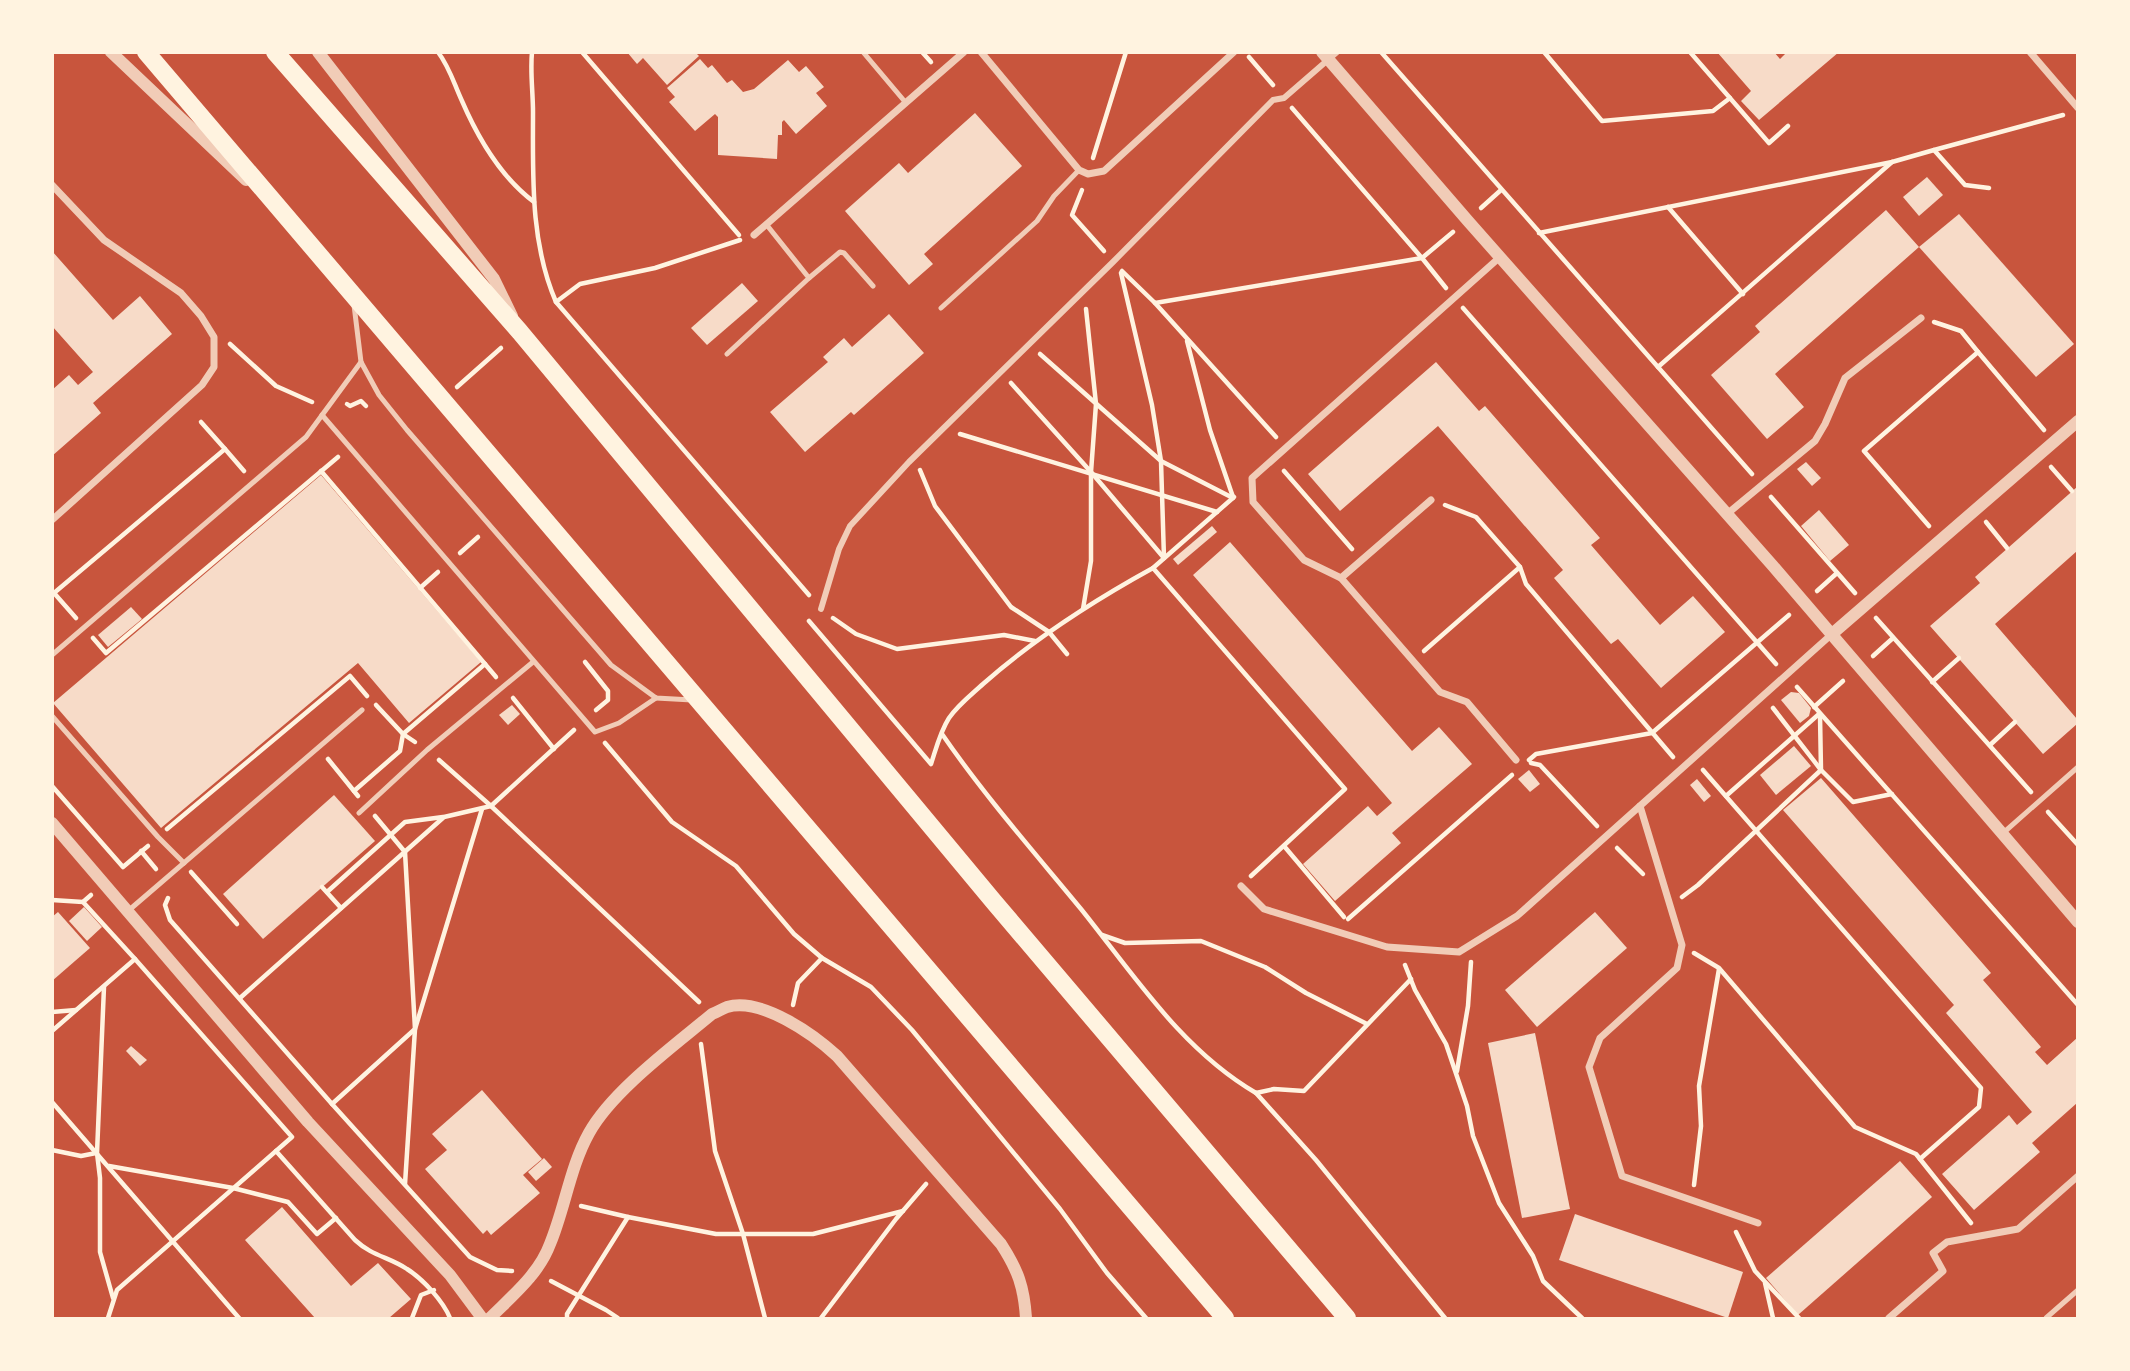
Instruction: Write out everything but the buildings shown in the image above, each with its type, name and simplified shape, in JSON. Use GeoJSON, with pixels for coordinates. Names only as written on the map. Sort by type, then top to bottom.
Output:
{"type":"FeatureCollection","features":[{"type":"Feature","properties":{"kind":"main road"},"geometry":{"type":"LineString","coordinates":[[146,52],[1225,1318]]}},
{"type":"Feature","properties":{"kind":"main road"},"geometry":{"type":"LineString","coordinates":[[275,52],[520,332],[994,902],[1347,1318]]}},
{"type":"Feature","properties":{"kind":"street"},"geometry":{"type":"LineString","coordinates":[[111,52],[288,219]]}},
{"type":"Feature","properties":{"kind":"street"},"geometry":{"type":"LineString","coordinates":[[318,52],[494,279],[520,332]]}},
{"type":"Feature","properties":{"kind":"street"},"geometry":{"type":"LineString","coordinates":[[754,235],[964,52]]}},
{"type":"Feature","properties":{"kind":"street"},"geometry":{"type":"LineString","coordinates":[[981,52],[1079,170],[1088,174],[1104,171],[1234,52]]}},
{"type":"Feature","properties":{"kind":"street"},"geometry":{"type":"LineString","coordinates":[[2030,52],[2077,108]]}},
{"type":"Feature","properties":{"kind":"street"},"geometry":{"type":"LineString","coordinates":[[821,609],[839,549],[850,526],[914,457],[1273,100],[1284,98],[1329,55],[1468,221],[1832,634],[2077,922]]}},
{"type":"Feature","properties":{"kind":"street"},"geometry":{"type":"LineString","coordinates":[[52,185],[104,240],[181,293],[201,316],[214,337],[214,367],[202,386],[52,520]]}},
{"type":"Feature","properties":{"kind":"street"},"geometry":{"type":"LineString","coordinates":[[1500,257],[1252,478],[1252,502],[1304,560],[1341,578],[1440,692],[1467,702],[1516,760]]}},
{"type":"Feature","properties":{"kind":"street"},"geometry":{"type":"LineString","coordinates":[[1727,514],[1815,441],[1844,378],[1922,318]]}},
{"type":"Feature","properties":{"kind":"street"},"geometry":{"type":"LineString","coordinates":[[1241,886],[1264,909],[1387,947],[1458,952],[1517,916],[1832,634],[2077,421]]}},
{"type":"Feature","properties":{"kind":"street"},"geometry":{"type":"LineString","coordinates":[[1341,578],[1431,500]]}},
{"type":"Feature","properties":{"kind":"street"},"geometry":{"type":"LineString","coordinates":[[1640,806],[1682,945],[1677,968],[1600,1038],[1589,1067],[1622,1176],[1758,1223]]}},
{"type":"Feature","properties":{"kind":"street"},"geometry":{"type":"LineString","coordinates":[[52,823],[316,1131],[450,1275],[482,1318]]}},
{"type":"Feature","properties":{"kind":"street"},"geometry":{"type":"LineString","coordinates":[[490,1318],[535,1273],[550,1246],[581,1151],[597,1119],[632,1083],[712,1014],[728,1007],[747,1005],[789,1022],[824,1044],[837,1056],[1002,1244],[1017,1269],[1025,1295],[1026,1318]]}},
{"type":"Feature","properties":{"kind":"street"},"geometry":{"type":"LineString","coordinates":[[1889,1318],[1943,1271],[1933,1253],[1947,1242],[2018,1229],[2077,1176]]}},
{"type":"Feature","properties":{"kind":"lane"},"geometry":{"type":"LineString","coordinates":[[863,52],[906,103]]}},
{"type":"Feature","properties":{"kind":"lane"},"geometry":{"type":"LineString","coordinates":[[941,308],[1037,221],[1054,196],[1079,170]]}},
{"type":"Feature","properties":{"kind":"lane"},"geometry":{"type":"LineString","coordinates":[[766,224],[809,278]]}},
{"type":"Feature","properties":{"kind":"lane"},"geometry":{"type":"LineString","coordinates":[[727,354],[840,252],[844,253],[873,286]]}},
{"type":"Feature","properties":{"kind":"lane"},"geometry":{"type":"LineString","coordinates":[[353,295],[361,362],[379,395],[566,617],[611,665],[656,698],[699,701]]}},
{"type":"Feature","properties":{"kind":"lane"},"geometry":{"type":"LineString","coordinates":[[52,655],[306,437],[361,362]]}},
{"type":"Feature","properties":{"kind":"lane"},"geometry":{"type":"LineString","coordinates":[[322,415],[595,732],[619,723],[656,698]]}},
{"type":"Feature","properties":{"kind":"lane"},"geometry":{"type":"LineString","coordinates":[[359,813],[427,750],[533,662]]}},
{"type":"Feature","properties":{"kind":"lane"},"geometry":{"type":"LineString","coordinates":[[128,911],[362,710]]}},
{"type":"Feature","properties":{"kind":"lane"},"geometry":{"type":"LineString","coordinates":[[52,716],[184,863]]}},
{"type":"Feature","properties":{"kind":"lane"},"geometry":{"type":"LineString","coordinates":[[2001,834],[2077,767]]}},
{"type":"Feature","properties":{"kind":"lane"},"geometry":{"type":"LineString","coordinates":[[2046,1318],[2077,1290]]}},
{"type":"Feature","properties":{"kind":"path"},"geometry":{"type":"LineString","coordinates":[[438,52],[449,66],[467,111],[492,155],[515,188],[534,202]]}},
{"type":"Feature","properties":{"kind":"path"},"geometry":{"type":"LineString","coordinates":[[531,52],[537,237],[548,284],[556,302],[821,609],[856,634],[897,649],[1004,635],[1036,642]]}},
{"type":"Feature","properties":{"kind":"path"},"geometry":{"type":"LineString","coordinates":[[556,302],[580,284],[654,268],[742,239],[582,52]]}},
{"type":"Feature","properties":{"kind":"path"},"geometry":{"type":"LineString","coordinates":[[1113,261],[1072,215],[1088,174],[1126,52]]}},
{"type":"Feature","properties":{"kind":"path"},"geometry":{"type":"LineString","coordinates":[[1244,52],[1454,297],[1776,664]]}},
{"type":"Feature","properties":{"kind":"path"},"geometry":{"type":"LineString","coordinates":[[1381,52],[1856,594]]}},
{"type":"Feature","properties":{"kind":"path"},"geometry":{"type":"LineString","coordinates":[[1544,52],[1602,121],[1713,111],[1730,98]]}},
{"type":"Feature","properties":{"kind":"path"},"geometry":{"type":"LineString","coordinates":[[1690,52],[1769,143],[1788,125]]}},
{"type":"Feature","properties":{"kind":"path"},"geometry":{"type":"LineString","coordinates":[[1539,233],[1892,162],[2064,114]]}},
{"type":"Feature","properties":{"kind":"path"},"geometry":{"type":"LineString","coordinates":[[1934,150],[1965,185],[1989,188]]}},
{"type":"Feature","properties":{"kind":"path"},"geometry":{"type":"LineString","coordinates":[[1658,367],[1892,162]]}},
{"type":"Feature","properties":{"kind":"path"},"geometry":{"type":"LineString","coordinates":[[1155,303],[1422,258],[1501,190]]}},
{"type":"Feature","properties":{"kind":"path"},"geometry":{"type":"LineString","coordinates":[[1667,207],[1743,294]]}},
{"type":"Feature","properties":{"kind":"path"},"geometry":{"type":"LineString","coordinates":[[1164,558],[1161,461],[1153,405],[1121,270],[1270,428],[1283,448],[1283,470],[1362,560]]}},
{"type":"Feature","properties":{"kind":"path"},"geometry":{"type":"LineString","coordinates":[[1083,608],[1091,561],[1091,472],[1096,404],[1084,290]]}},
{"type":"Feature","properties":{"kind":"path"},"geometry":{"type":"LineString","coordinates":[[1922,318],[1961,331],[2053,442]]}},
{"type":"Feature","properties":{"kind":"path"},"geometry":{"type":"LineString","coordinates":[[214,337],[221,335],[276,386],[311,403],[321,391],[350,406],[361,401],[370,411]]}},
{"type":"Feature","properties":{"kind":"path"},"geometry":{"type":"LineString","coordinates":[[1186,337],[1210,430],[1233,498]]}},
{"type":"Feature","properties":{"kind":"path"},"geometry":{"type":"LineString","coordinates":[[454,389],[501,348]]}},
{"type":"Feature","properties":{"kind":"path"},"geometry":{"type":"LineString","coordinates":[[1034,349],[1161,461],[1233,498]]}},
{"type":"Feature","properties":{"kind":"path"},"geometry":{"type":"LineString","coordinates":[[1941,540],[1864,451],[1978,352]]}},
{"type":"Feature","properties":{"kind":"path"},"geometry":{"type":"LineString","coordinates":[[1001,372],[1164,558]]}},
{"type":"Feature","properties":{"kind":"path"},"geometry":{"type":"LineString","coordinates":[[201,422],[225,449]]}},
{"type":"Feature","properties":{"kind":"path"},"geometry":{"type":"LineString","coordinates":[[942,429],[1217,512]]}},
{"type":"Feature","properties":{"kind":"path"},"geometry":{"type":"LineString","coordinates":[[914,457],[935,506],[1011,607],[1049,632],[1067,654]]}},
{"type":"Feature","properties":{"kind":"path"},"geometry":{"type":"LineString","coordinates":[[2051,466],[2072,491]]}},
{"type":"Feature","properties":{"kind":"path"},"geometry":{"type":"LineString","coordinates":[[321,471],[554,749]]}},
{"type":"Feature","properties":{"kind":"path"},"geometry":{"type":"LineString","coordinates":[[821,609],[808,621],[931,764],[948,719],[958,706],[1049,632],[1083,608],[1153,568],[1252,478]]}},
{"type":"Feature","properties":{"kind":"path"},"geometry":{"type":"LineString","coordinates":[[1431,500],[1476,517],[1520,567],[1526,584],[1683,768]]}},
{"type":"Feature","properties":{"kind":"path"},"geometry":{"type":"LineString","coordinates":[[1986,522],[2007,548]]}},
{"type":"Feature","properties":{"kind":"path"},"geometry":{"type":"LineString","coordinates":[[420,588],[478,537]]}},
{"type":"Feature","properties":{"kind":"path"},"geometry":{"type":"LineString","coordinates":[[1413,660],[1520,567]]}},
{"type":"Feature","properties":{"kind":"path"},"geometry":{"type":"LineString","coordinates":[[1153,568],[1345,789],[1241,886]]}},
{"type":"Feature","properties":{"kind":"path"},"geometry":{"type":"LineString","coordinates":[[1814,593],[1837,573]]}},
{"type":"Feature","properties":{"kind":"path"},"geometry":{"type":"LineString","coordinates":[[1527,762],[1536,754],[1652,733],[1789,615]]}},
{"type":"Feature","properties":{"kind":"path"},"geometry":{"type":"LineString","coordinates":[[1874,616],[2077,845]]}},
{"type":"Feature","properties":{"kind":"path"},"geometry":{"type":"LineString","coordinates":[[1873,656],[1893,638]]}},
{"type":"Feature","properties":{"kind":"path"},"geometry":{"type":"LineString","coordinates":[[1933,682],[1959,658]]}},
{"type":"Feature","properties":{"kind":"path"},"geometry":{"type":"LineString","coordinates":[[354,791],[400,751],[403,734],[485,664]]}},
{"type":"Feature","properties":{"kind":"path"},"geometry":{"type":"LineString","coordinates":[[52,786],[123,867],[350,676]]}},
{"type":"Feature","properties":{"kind":"path"},"geometry":{"type":"LineString","coordinates":[[1814,706],[1843,681]]}},
{"type":"Feature","properties":{"kind":"path"},"geometry":{"type":"LineString","coordinates":[[1796,687],[2077,1005]]}},
{"type":"Feature","properties":{"kind":"path"},"geometry":{"type":"LineString","coordinates":[[1763,696],[1821,770],[1853,802],[1892,794]]}},
{"type":"Feature","properties":{"kind":"path"},"geometry":{"type":"LineString","coordinates":[[1726,796],[1820,713]]}},
{"type":"Feature","properties":{"kind":"path"},"geometry":{"type":"LineString","coordinates":[[1670,905],[1698,885],[1821,770],[1820,713]]}},
{"type":"Feature","properties":{"kind":"path"},"geometry":{"type":"LineString","coordinates":[[1990,745],[2015,722]]}},
{"type":"Feature","properties":{"kind":"path"},"geometry":{"type":"LineString","coordinates":[[595,732],[672,822],[736,866],[794,934],[822,958],[871,987],[912,1030],[1146,1318]]}},
{"type":"Feature","properties":{"kind":"path"},"geometry":{"type":"LineString","coordinates":[[403,734],[427,750],[491,806],[712,1014]]}},
{"type":"Feature","properties":{"kind":"path"},"geometry":{"type":"LineString","coordinates":[[942,734],[1175,1027],[1231,1079],[1255,1092],[1316,1160],[1445,1318]]}},
{"type":"Feature","properties":{"kind":"path"},"geometry":{"type":"LineString","coordinates":[[1693,759],[1981,1088],[1979,1107],[1920,1159]]}},
{"type":"Feature","properties":{"kind":"path"},"geometry":{"type":"LineString","coordinates":[[1346,920],[1517,771]]}},
{"type":"Feature","properties":{"kind":"path"},"geometry":{"type":"LineString","coordinates":[[327,892],[405,822],[482,808],[415,1029],[332,1104]]}},
{"type":"Feature","properties":{"kind":"path"},"geometry":{"type":"LineString","coordinates":[[240,998],[444,817]]}},
{"type":"Feature","properties":{"kind":"path"},"geometry":{"type":"LineString","coordinates":[[1284,846],[1364,940]]}},
{"type":"Feature","properties":{"kind":"path"},"geometry":{"type":"LineString","coordinates":[[141,851],[173,890],[165,905],[170,920],[468,1259],[497,1270],[535,1273],[618,1318]]}},
{"type":"Feature","properties":{"kind":"path"},"geometry":{"type":"LineString","coordinates":[[405,852],[415,1029],[405,1185]]}},
{"type":"Feature","properties":{"kind":"path"},"geometry":{"type":"LineString","coordinates":[[184,863],[237,924]]}},
{"type":"Feature","properties":{"kind":"path"},"geometry":{"type":"LineString","coordinates":[[322,887],[341,908]]}},
{"type":"Feature","properties":{"kind":"path"},"geometry":{"type":"LineString","coordinates":[[83,902],[292,1137],[117,1290],[108,1318]]}},
{"type":"Feature","properties":{"kind":"path"},"geometry":{"type":"LineString","coordinates":[[1101,935],[1125,943],[1200,941],[1265,967],[1306,993],[1367,1024]]}},
{"type":"Feature","properties":{"kind":"path"},"geometry":{"type":"LineString","coordinates":[[1456,1074],[1462,1053],[1468,1006],[1472,944]]}},
{"type":"Feature","properties":{"kind":"path"},"geometry":{"type":"LineString","coordinates":[[1682,945],[1719,968],[1855,1127],[1916,1154],[1982,1236]]}},
{"type":"Feature","properties":{"kind":"path"},"geometry":{"type":"LineString","coordinates":[[1398,948],[1411,979],[1446,1044],[1474,1136],[1499,1203],[1533,1256],[1543,1281],[1582,1318]]}},
{"type":"Feature","properties":{"kind":"path"},"geometry":{"type":"LineString","coordinates":[[789,1022],[798,983],[822,958]]}},
{"type":"Feature","properties":{"kind":"path"},"geometry":{"type":"LineString","coordinates":[[52,1031],[135,959]]}},
{"type":"Feature","properties":{"kind":"path"},"geometry":{"type":"LineString","coordinates":[[1692,1200],[1701,1126],[1699,1086],[1719,968]]}},
{"type":"Feature","properties":{"kind":"path"},"geometry":{"type":"LineString","coordinates":[[1255,1092],[1274,1089],[1304,1091],[1411,979]]}},
{"type":"Feature","properties":{"kind":"path"},"geometry":{"type":"LineString","coordinates":[[104,987],[97,1153],[100,1178],[100,1252],[114,1300]]}},
{"type":"Feature","properties":{"kind":"path"},"geometry":{"type":"LineString","coordinates":[[52,1013],[77,1010]]}},
{"type":"Feature","properties":{"kind":"path"},"geometry":{"type":"LineString","coordinates":[[697,1026],[715,1151],[743,1234],[765,1318]]}},
{"type":"Feature","properties":{"kind":"path"},"geometry":{"type":"LineString","coordinates":[[52,1102],[239,1318]]}},
{"type":"Feature","properties":{"kind":"path"},"geometry":{"type":"LineString","coordinates":[[52,1150],[81,1156],[97,1153]]}},
{"type":"Feature","properties":{"kind":"path"},"geometry":{"type":"LineString","coordinates":[[276,1151],[367,1251],[408,1269],[433,1291],[450,1318]]}},
{"type":"Feature","properties":{"kind":"path"},"geometry":{"type":"LineString","coordinates":[[109,1166],[233,1188],[288,1202],[317,1234],[335,1218]]}},
{"type":"Feature","properties":{"kind":"path"},"geometry":{"type":"LineString","coordinates":[[821,1318],[903,1211],[938,1172]]}},
{"type":"Feature","properties":{"kind":"path"},"geometry":{"type":"LineString","coordinates":[[565,1200],[628,1217],[716,1234],[813,1234],[903,1211]]}},
{"type":"Feature","properties":{"kind":"path"},"geometry":{"type":"LineString","coordinates":[[1725,1211],[1755,1271],[1798,1318]]}},
{"type":"Feature","properties":{"kind":"path"},"geometry":{"type":"LineString","coordinates":[[567,1318],[628,1217]]}},
{"type":"Feature","properties":{"kind":"path"},"geometry":{"type":"LineString","coordinates":[[1765,1282],[1773,1318]]}},
{"type":"Feature","properties":{"kind":"path"},"geometry":{"type":"LineString","coordinates":[[412,1318],[422,1296],[433,1291]]}}]}
